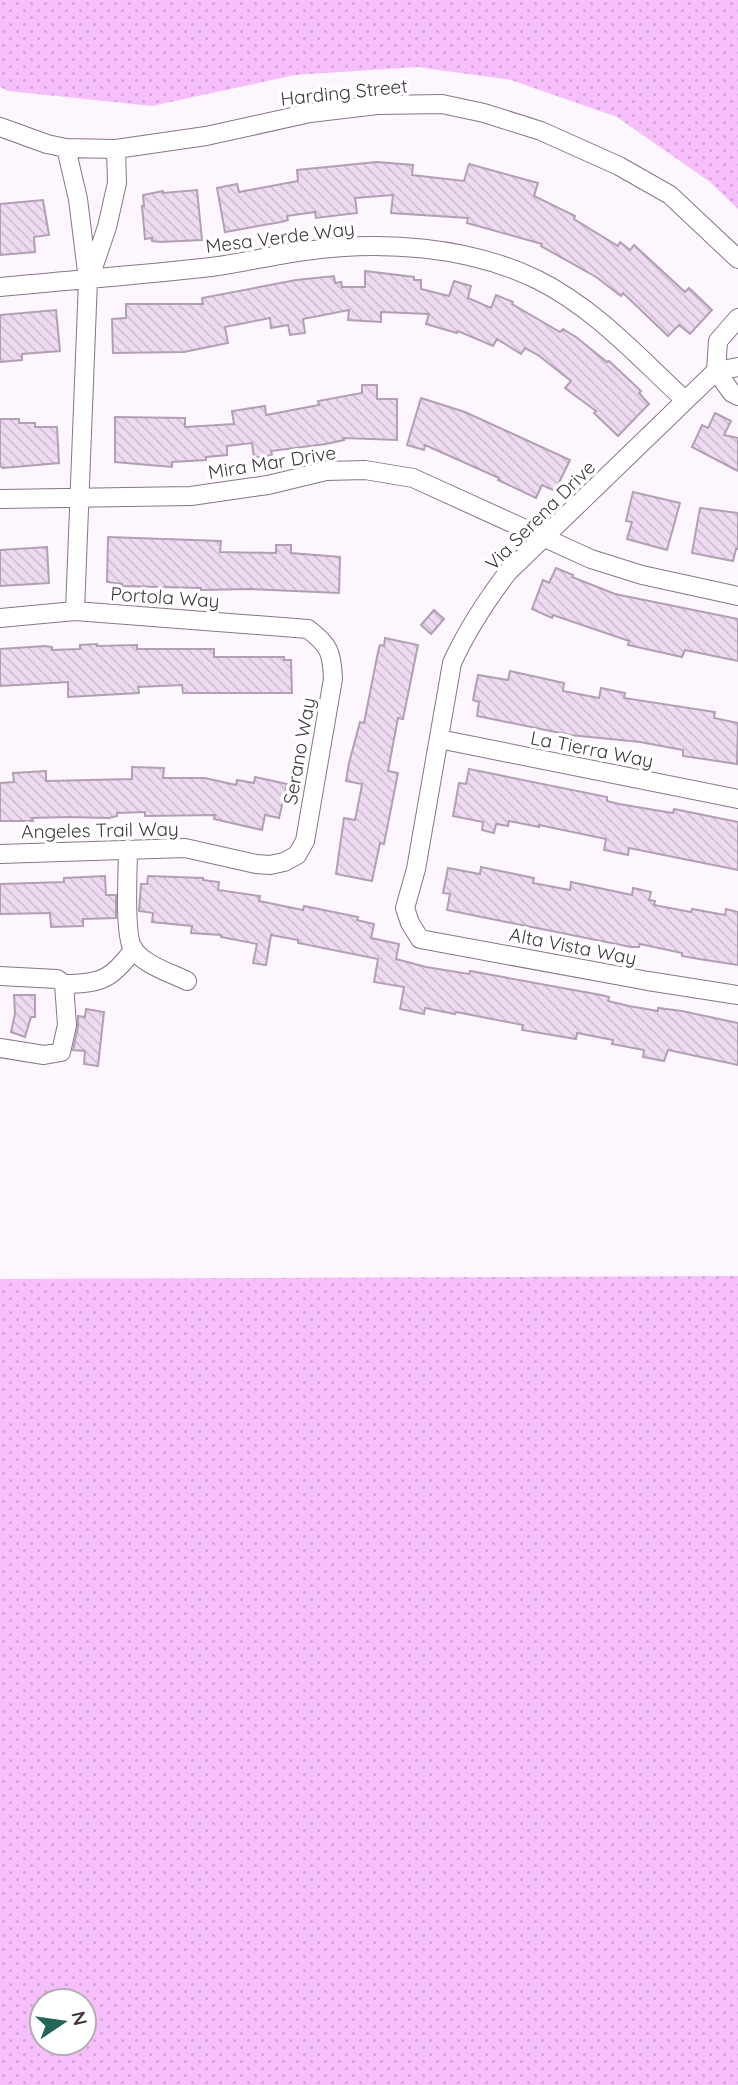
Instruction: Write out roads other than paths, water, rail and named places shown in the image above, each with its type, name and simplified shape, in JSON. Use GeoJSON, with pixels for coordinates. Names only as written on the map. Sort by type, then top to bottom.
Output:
{"type":"FeatureCollection","features":[{"type":"Feature","properties":{"kind":"street","name":"Harding Street"},"geometry":{"type":"LineString","coordinates":[[0,127],[66,148],[116,149],[206,136],[310,113],[377,105],[442,104],[484,113],[541,131],[619,166],[670,195],[738,259]]}},
{"type":"Feature","properties":{"kind":"street"},"geometry":{"type":"LineString","coordinates":[[66,148],[79,210],[89,280],[75,611]]}},
{"type":"Feature","properties":{"kind":"street"},"geometry":{"type":"LineString","coordinates":[[89,280],[117,183],[116,149]]}},
{"type":"Feature","properties":{"kind":"street"},"geometry":{"type":"LineString","coordinates":[[79,210],[111,210]]}},
{"type":"Feature","properties":{"kind":"street","name":"Mesa Verde Way"},"geometry":{"type":"LineString","coordinates":[[0,287],[220,266],[340,247],[428,249],[468,256],[539,281],[570,300],[624,341],[685,401]]}},
{"type":"Feature","properties":{"kind":"street"},"geometry":{"type":"LineString","coordinates":[[738,318],[718,341],[716,371],[732,393],[738,396]]}},
{"type":"Feature","properties":{"kind":"street"},"geometry":{"type":"LineString","coordinates":[[716,371],[738,368]]}},
{"type":"Feature","properties":{"kind":"street","name":"Via Serena Drive"},"geometry":{"type":"LineString","coordinates":[[410,923],[405,908],[416,869],[452,663],[464,635],[508,572],[716,371]]}},
{"type":"Feature","properties":{"kind":"street","name":"Mira Mar Drive"},"geometry":{"type":"LineString","coordinates":[[0,499],[191,496],[268,485],[326,471],[365,470],[414,478],[604,563],[642,575],[738,596]]}},
{"type":"Feature","properties":{"kind":"street","name":"Portola Way"},"geometry":{"type":"LineString","coordinates":[[0,618],[75,611],[308,629],[322,640]]}},
{"type":"Feature","properties":{"kind":"street","name":"Serano Way"},"geometry":{"type":"LineString","coordinates":[[284,862],[297,855],[305,841],[333,678],[332,656],[322,640]]}},
{"type":"Feature","properties":{"kind":"street","name":"La Tierra Way"},"geometry":{"type":"LineString","coordinates":[[439,740],[738,799]]}},
{"type":"Feature","properties":{"kind":"street","name":"Angeles Trail Way"},"geometry":{"type":"LineString","coordinates":[[0,854],[185,848],[256,864],[284,862]]}},
{"type":"Feature","properties":{"kind":"street"},"geometry":{"type":"LineString","coordinates":[[128,849],[127,913],[134,949],[146,961],[187,981]]}},
{"type":"Feature","properties":{"kind":"street","name":"Alta Vista Way"},"geometry":{"type":"LineString","coordinates":[[410,923],[420,939],[437,943],[738,995]]}},
{"type":"Feature","properties":{"kind":"street"},"geometry":{"type":"LineString","coordinates":[[0,976],[57,979],[64,984],[100,982],[113,974],[134,949]]}},
{"type":"Feature","properties":{"kind":"street"},"geometry":{"type":"LineString","coordinates":[[0,1048],[44,1055],[61,1052],[67,1025],[64,984]]}}]}
